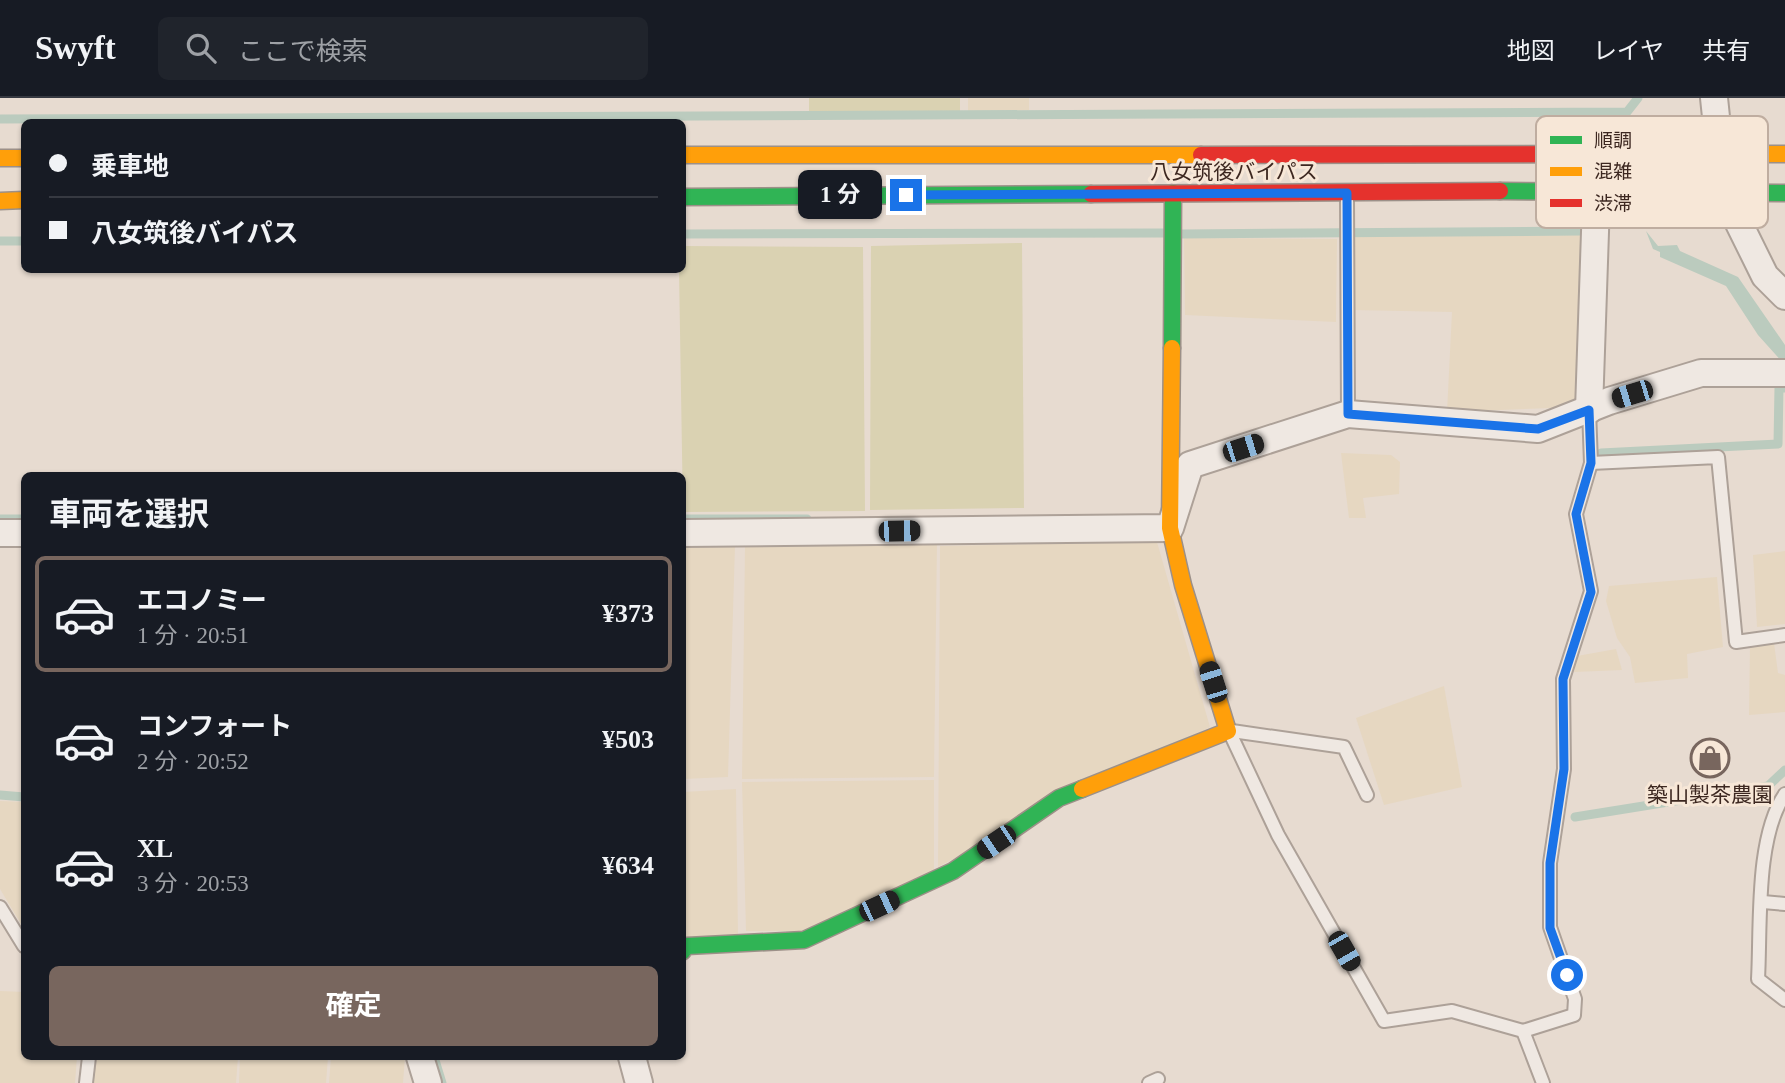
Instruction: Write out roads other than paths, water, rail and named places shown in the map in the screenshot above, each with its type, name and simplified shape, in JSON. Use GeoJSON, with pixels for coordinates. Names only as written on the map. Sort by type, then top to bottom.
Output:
{"type":"FeatureCollection","features":[{"type":"Feature","properties":{"kind":"main road","name":"八女筑後バイパス"},"geometry":{"type":"LineString","coordinates":[[686,155],[1348,174],[1536,186]]}},
{"type":"Feature","properties":{"kind":"main road"},"geometry":{"type":"LineString","coordinates":[[0,159],[21,158]]}},
{"type":"Feature","properties":{"kind":"main road","name":"八女筑後バイパス"},"geometry":{"type":"LineString","coordinates":[[686,197],[1172,193],[1348,174],[1536,159]]}},
{"type":"Feature","properties":{"kind":"main road"},"geometry":{"type":"LineString","coordinates":[[686,947],[804,940],[953,871],[1059,798],[1228,731],[1183,585],[1170,528],[1172,193]]}},
{"type":"Feature","properties":{"kind":"main road"},"geometry":{"type":"LineString","coordinates":[[0,201],[21,200]]}},
{"type":"Feature","properties":{"kind":"street"},"geometry":{"type":"LineString","coordinates":[[1714,98],[1716,116]]}},
{"type":"Feature","properties":{"kind":"street"},"geometry":{"type":"LineString","coordinates":[[1589,410],[1595,228]]}},
{"type":"Feature","properties":{"kind":"street"},"geometry":{"type":"LineString","coordinates":[[1741,228],[1765,276],[1785,296]]}},
{"type":"Feature","properties":{"kind":"street"},"geometry":{"type":"LineString","coordinates":[[686,533],[1170,528],[1190,465],[1348,414],[1538,429],[1702,373],[1785,373]]}},
{"type":"Feature","properties":{"kind":"street"},"geometry":{"type":"LineString","coordinates":[[0,533],[21,533]]}},
{"type":"Feature","properties":{"kind":"street"},"geometry":{"type":"LineString","coordinates":[[421,1060],[428,1083]]}},
{"type":"Feature","properties":{"kind":"street"},"geometry":{"type":"LineString","coordinates":[[633,1060],[639,1083]]}},
{"type":"Feature","properties":{"kind":"lane"},"geometry":{"type":"LineString","coordinates":[[1348,174],[1348,414]]}},
{"type":"Feature","properties":{"kind":"lane"},"geometry":{"type":"LineString","coordinates":[[1228,731],[1279,835],[1384,1021],[1452,1011],[1523,1031],[1574,1015],[1575,999],[1550,928],[1550,863],[1564,769],[1563,679],[1591,592],[1576,514],[1591,463],[1589,410]]}},
{"type":"Feature","properties":{"kind":"lane"},"geometry":{"type":"LineString","coordinates":[[1591,463],[1718,457],[1735,642],[1785,635]]}},
{"type":"Feature","properties":{"kind":"lane"},"geometry":{"type":"LineString","coordinates":[[1228,731],[1344,747],[1367,795]]}},
{"type":"Feature","properties":{"kind":"lane"},"geometry":{"type":"LineString","coordinates":[[1785,794],[1774,810],[1765,852],[1758,979],[1785,1000]]}},
{"type":"Feature","properties":{"kind":"lane"},"geometry":{"type":"LineString","coordinates":[[1763,902],[1785,904]]}},
{"type":"Feature","properties":{"kind":"lane"},"geometry":{"type":"LineString","coordinates":[[0,907],[21,941]]}},
{"type":"Feature","properties":{"kind":"lane"},"geometry":{"type":"LineString","coordinates":[[1523,1031],[1543,1083]]}},
{"type":"Feature","properties":{"kind":"lane"},"geometry":{"type":"LineString","coordinates":[[86,1083],[89,1060]]}},
{"type":"Feature","properties":{"kind":"waterway"},"geometry":{"type":"LineString","coordinates":[[0,119],[1627,112],[1638,98]]}},
{"type":"Feature","properties":{"kind":"waterway"},"geometry":{"type":"LineString","coordinates":[[1181,234],[1581,231]]}},
{"type":"Feature","properties":{"kind":"waterway"},"geometry":{"type":"LineString","coordinates":[[686,234],[1164,233]]}},
{"type":"Feature","properties":{"kind":"waterway"},"geometry":{"type":"LineString","coordinates":[[0,241],[21,241]]}},
{"type":"Feature","properties":{"kind":"waterway"},"geometry":{"type":"LineString","coordinates":[[1601,453],[1778,444],[1779,387],[1785,388]]}},
{"type":"Feature","properties":{"kind":"waterway"},"geometry":{"type":"LineString","coordinates":[[0,519],[21,519]]}},
{"type":"Feature","properties":{"kind":"waterway"},"geometry":{"type":"LineString","coordinates":[[686,519],[807,519]]}},
{"type":"Feature","properties":{"kind":"waterway"},"geometry":{"type":"LineString","coordinates":[[1575,817],[1768,786],[1785,770]]}},
{"type":"Feature","properties":{"kind":"waterway"},"geometry":{"type":"LineString","coordinates":[[0,795],[21,797]]}},
{"type":"Feature","properties":{"kind":"waterway"},"geometry":{"type":"LineString","coordinates":[[435,1060],[442,1083]]}},
{"type":"Feature","properties":{"kind":"place","name":"築山製茶農園"},"geometry":{"type":"Point","coordinates":[1710,758]}}]}
